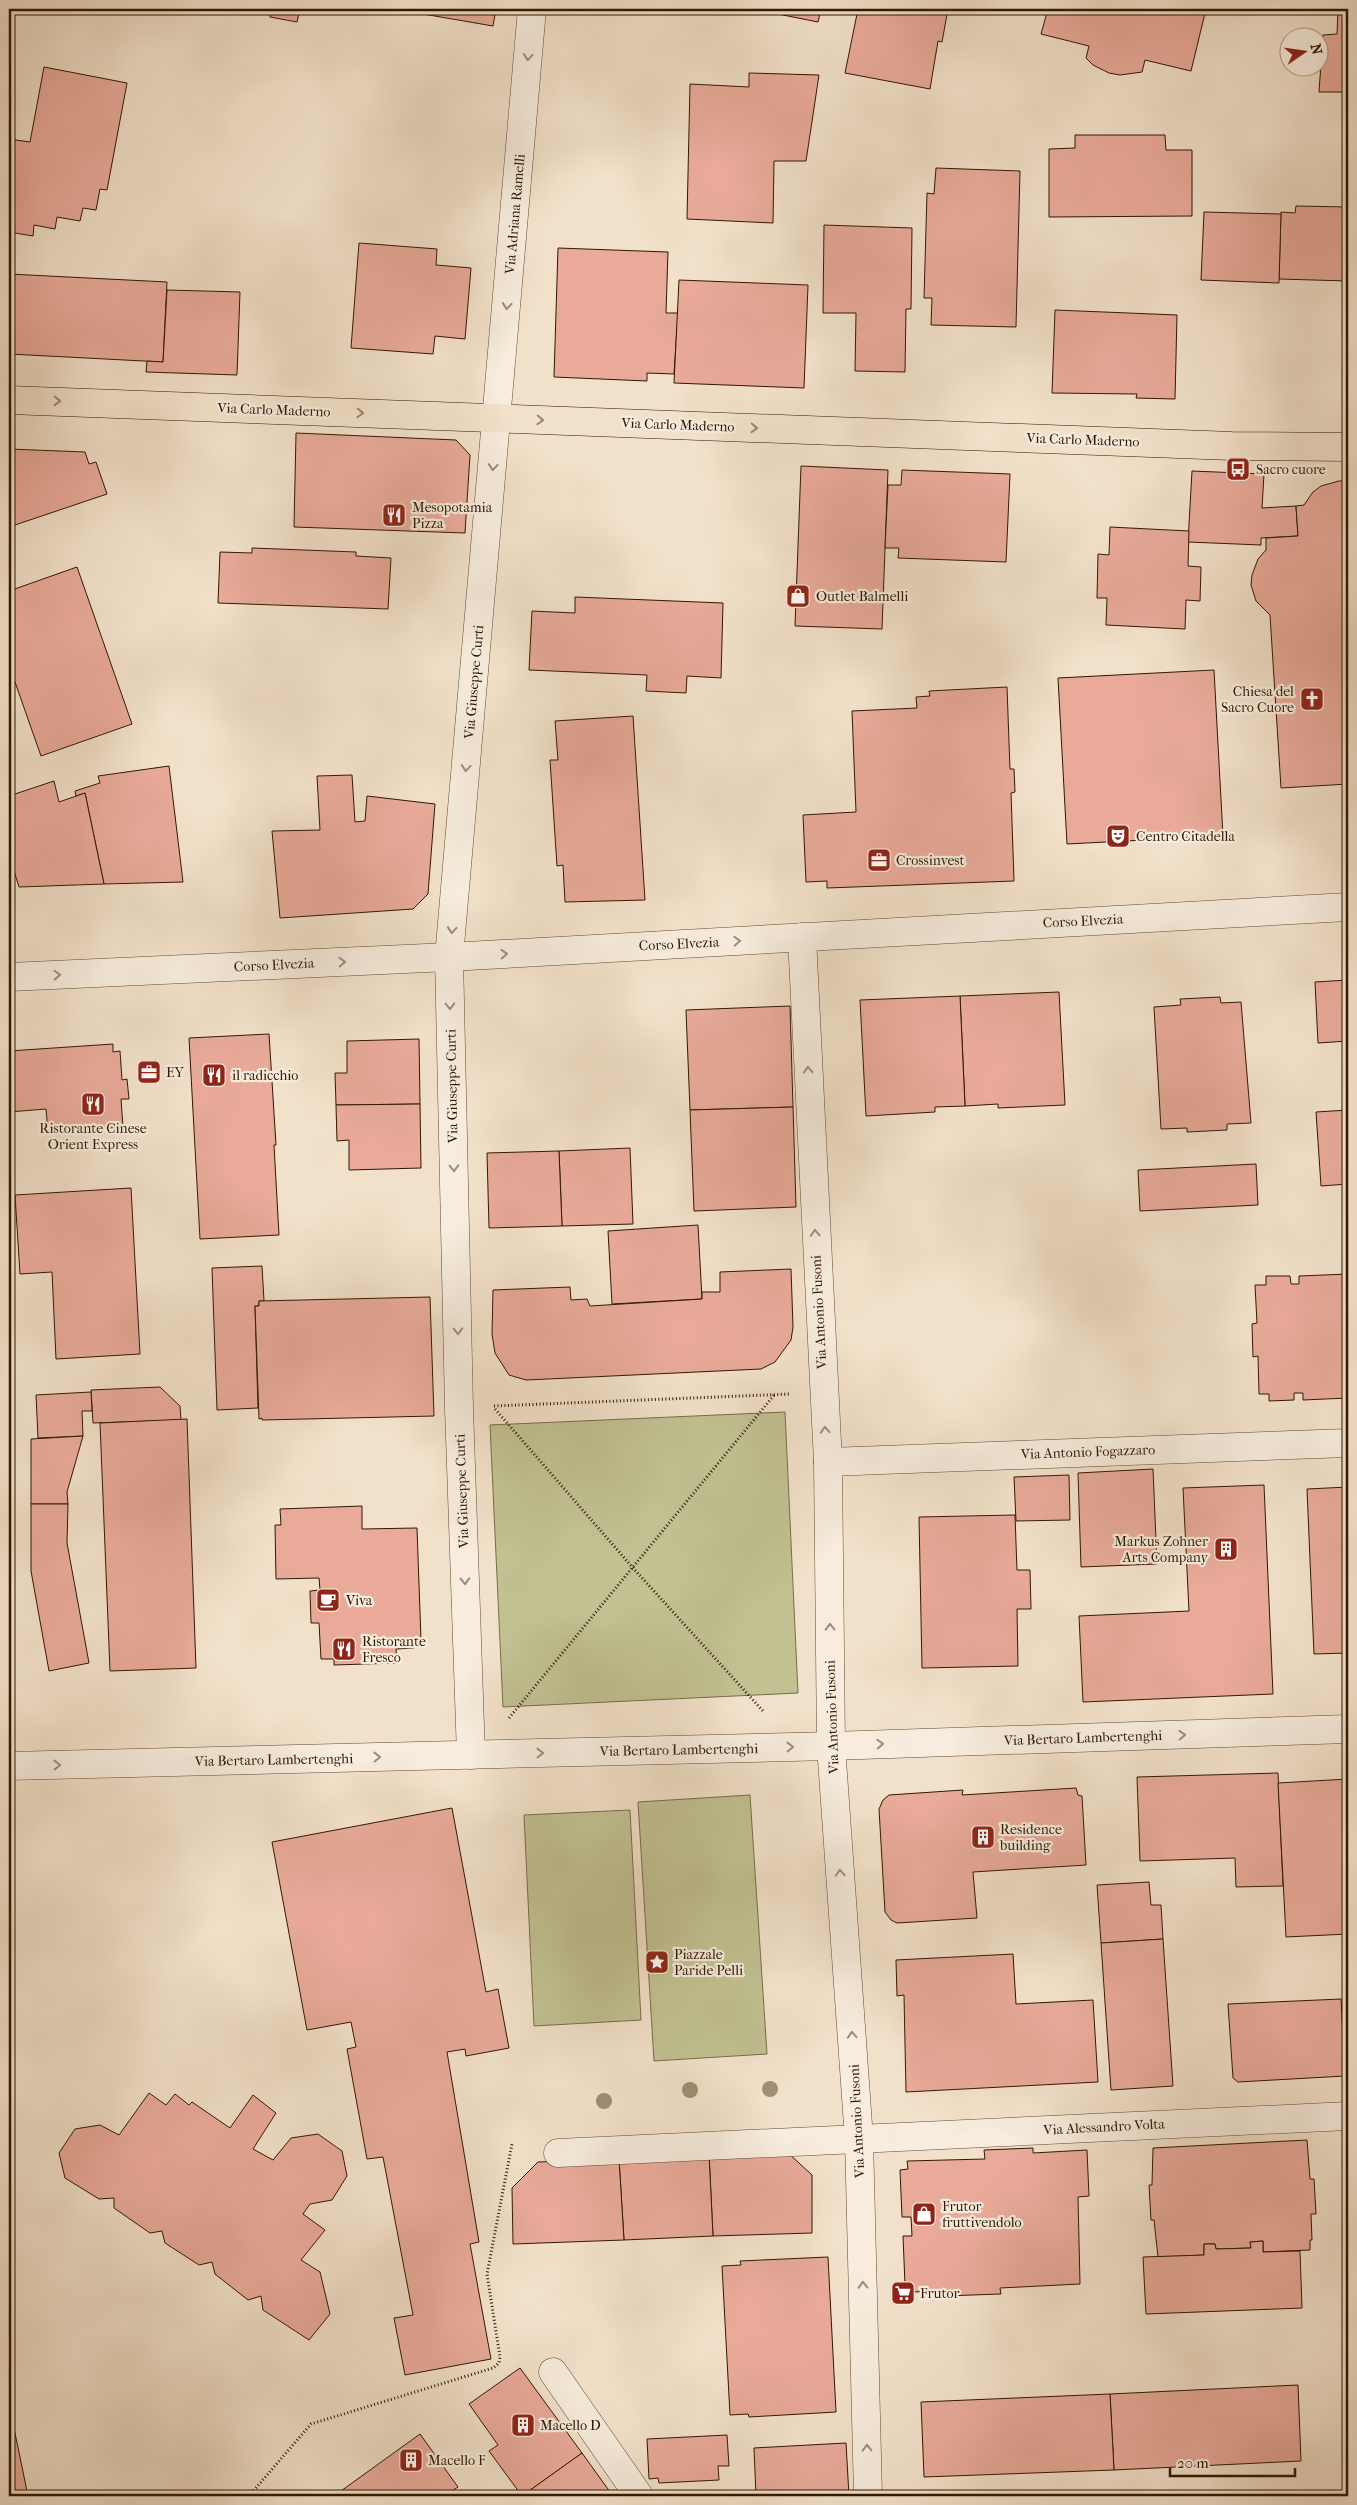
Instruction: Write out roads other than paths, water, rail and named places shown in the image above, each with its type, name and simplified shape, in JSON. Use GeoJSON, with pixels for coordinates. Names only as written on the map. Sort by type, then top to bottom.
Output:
{"type":"FeatureCollection","features":[{"type":"Feature","properties":{"kind":"main road","name":"Via Carlo Maderno"},"geometry":{"type":"LineString","coordinates":[[9,400],[1232,446],[1348,447]]}},
{"type":"Feature","properties":{"kind":"street","name":"Via Adriana Ramelli"},"geometry":{"type":"LineString","coordinates":[[498,418],[532,9]]}},
{"type":"Feature","properties":{"kind":"street","name":"Via Giuseppe Curti"},"geometry":{"type":"LineString","coordinates":[[475,1755],[459,1408],[449,957],[498,418]]}},
{"type":"Feature","properties":{"kind":"street","name":"Corso Elvezia"},"geometry":{"type":"LineString","coordinates":[[9,977],[449,957],[1348,907]]}},
{"type":"Feature","properties":{"kind":"street","name":"Via Antonio Fusoni"},"geometry":{"type":"LineString","coordinates":[[802,937],[823,1392],[828,1462],[831,1746],[859,2139],[868,2496]]}},
{"type":"Feature","properties":{"kind":"street","name":"Via Antonio Fogazzaro"},"geometry":{"type":"LineString","coordinates":[[828,1462],[1348,1443]]}},
{"type":"Feature","properties":{"kind":"street","name":"Via Bertaro Lambertenghi"},"geometry":{"type":"LineString","coordinates":[[9,1766],[796,1747],[1348,1729]]}},
{"type":"Feature","properties":{"kind":"street","name":"Via Alessandro Volta"},"geometry":{"type":"LineString","coordinates":[[558,2153],[1348,2116]]}},
{"type":"Feature","properties":{"kind":"street"},"geometry":{"type":"LineString","coordinates":[[553,2372],[639,2496]]}},
{"type":"Feature","properties":{"kind":"place","name":"Sacro cuore"},"geometry":{"type":"Point","coordinates":[1238,469]}},
{"type":"Feature","properties":{"kind":"place","name":"Mesopotamia Pizza"},"geometry":{"type":"Point","coordinates":[394,515]}},
{"type":"Feature","properties":{"kind":"place","name":"Outlet Balmelli"},"geometry":{"type":"Point","coordinates":[798,596]}},
{"type":"Feature","properties":{"kind":"place","name":"Chiesa del Sacro Cuore"},"geometry":{"type":"Point","coordinates":[1312,699]}},
{"type":"Feature","properties":{"kind":"place","name":"Centro Citadella"},"geometry":{"type":"Point","coordinates":[1118,836]}},
{"type":"Feature","properties":{"kind":"place","name":"Crossinvest"},"geometry":{"type":"Point","coordinates":[879,860]}},
{"type":"Feature","properties":{"kind":"place","name":"EY"},"geometry":{"type":"Point","coordinates":[149,1072]}},
{"type":"Feature","properties":{"kind":"place","name":"il radicchio"},"geometry":{"type":"Point","coordinates":[214,1075]}},
{"type":"Feature","properties":{"kind":"place","name":"Ristorante Cinese Orient Express"},"geometry":{"type":"Point","coordinates":[93,1104]}},
{"type":"Feature","properties":{"kind":"place","name":"Markus Zohner Arts Company"},"geometry":{"type":"Point","coordinates":[1226,1549]}},
{"type":"Feature","properties":{"kind":"place","name":"Viva"},"geometry":{"type":"Point","coordinates":[328,1600]}},
{"type":"Feature","properties":{"kind":"place","name":"Ristorante Fresco"},"geometry":{"type":"Point","coordinates":[344,1649]}},
{"type":"Feature","properties":{"kind":"place","name":"Residence building"},"geometry":{"type":"Point","coordinates":[983,1837]}},
{"type":"Feature","properties":{"kind":"place","name":"Piazzale Paride Pelli"},"geometry":{"type":"Point","coordinates":[657,1962]}},
{"type":"Feature","properties":{"kind":"place","name":"Frutor fruttivendolo"},"geometry":{"type":"Point","coordinates":[924,2214]}},
{"type":"Feature","properties":{"kind":"place","name":"Frutor"},"geometry":{"type":"Point","coordinates":[903,2293]}},
{"type":"Feature","properties":{"kind":"place","name":"Macello D"},"geometry":{"type":"Point","coordinates":[523,2425]}},
{"type":"Feature","properties":{"kind":"place","name":"Macello F"},"geometry":{"type":"Point","coordinates":[411,2460]}}]}
